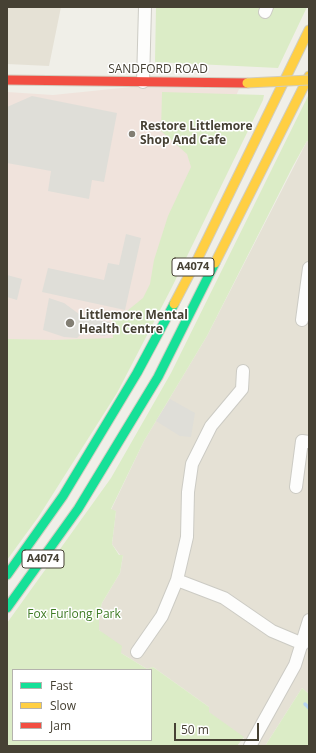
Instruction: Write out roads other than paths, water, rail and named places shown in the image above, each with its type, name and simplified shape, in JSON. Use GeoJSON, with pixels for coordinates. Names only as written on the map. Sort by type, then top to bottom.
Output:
{"type":"FeatureCollection","features":[{"type":"Feature","properties":{"kind":"main road","name":"A4074"},"geometry":{"type":"LineString","coordinates":[[7,575],[63,496],[137,373],[198,258],[309,30]]}},
{"type":"Feature","properties":{"kind":"main road","name":"A4074"},"geometry":{"type":"LineString","coordinates":[[7,608],[78,509],[158,377],[309,76]]}},
{"type":"Feature","properties":{"kind":"main road","name":"SANDFORD ROAD"},"geometry":{"type":"LineString","coordinates":[[7,80],[247,83],[309,80]]}},
{"type":"Feature","properties":{"kind":"street"},"geometry":{"type":"LineString","coordinates":[[143,82],[145,7]]}},
{"type":"Feature","properties":{"kind":"street"},"geometry":{"type":"LineString","coordinates":[[302,320],[309,267]]}},
{"type":"Feature","properties":{"kind":"street"},"geometry":{"type":"LineString","coordinates":[[137,652],[162,616],[177,580],[187,537],[189,514],[188,492],[192,464],[211,426],[242,389],[244,372]]}},
{"type":"Feature","properties":{"kind":"street"},"geometry":{"type":"LineString","coordinates":[[296,487],[302,441],[309,442]]}},
{"type":"Feature","properties":{"kind":"street"},"geometry":{"type":"LineString","coordinates":[[177,580],[224,598],[272,631],[303,644]]}},
{"type":"Feature","properties":{"kind":"street"},"geometry":{"type":"LineString","coordinates":[[250,746],[295,665],[303,644],[309,620]]}},
{"type":"Feature","properties":{"kind":"waterway"},"geometry":{"type":"LineString","coordinates":[[305,704],[309,708]]}},
{"type":"Feature","properties":{"kind":"place","name":"Restore Littlemore Shop And Cafe"},"geometry":{"type":"Point","coordinates":[132,134]}},
{"type":"Feature","properties":{"kind":"place","name":"Littlemore Mental Health Centre"},"geometry":{"type":"Point","coordinates":[70,323]}},
{"type":"Feature","properties":{"kind":"park label","name":"Fox Furlong Park"},"geometry":{"type":"Point","coordinates":[74,615]}}]}
